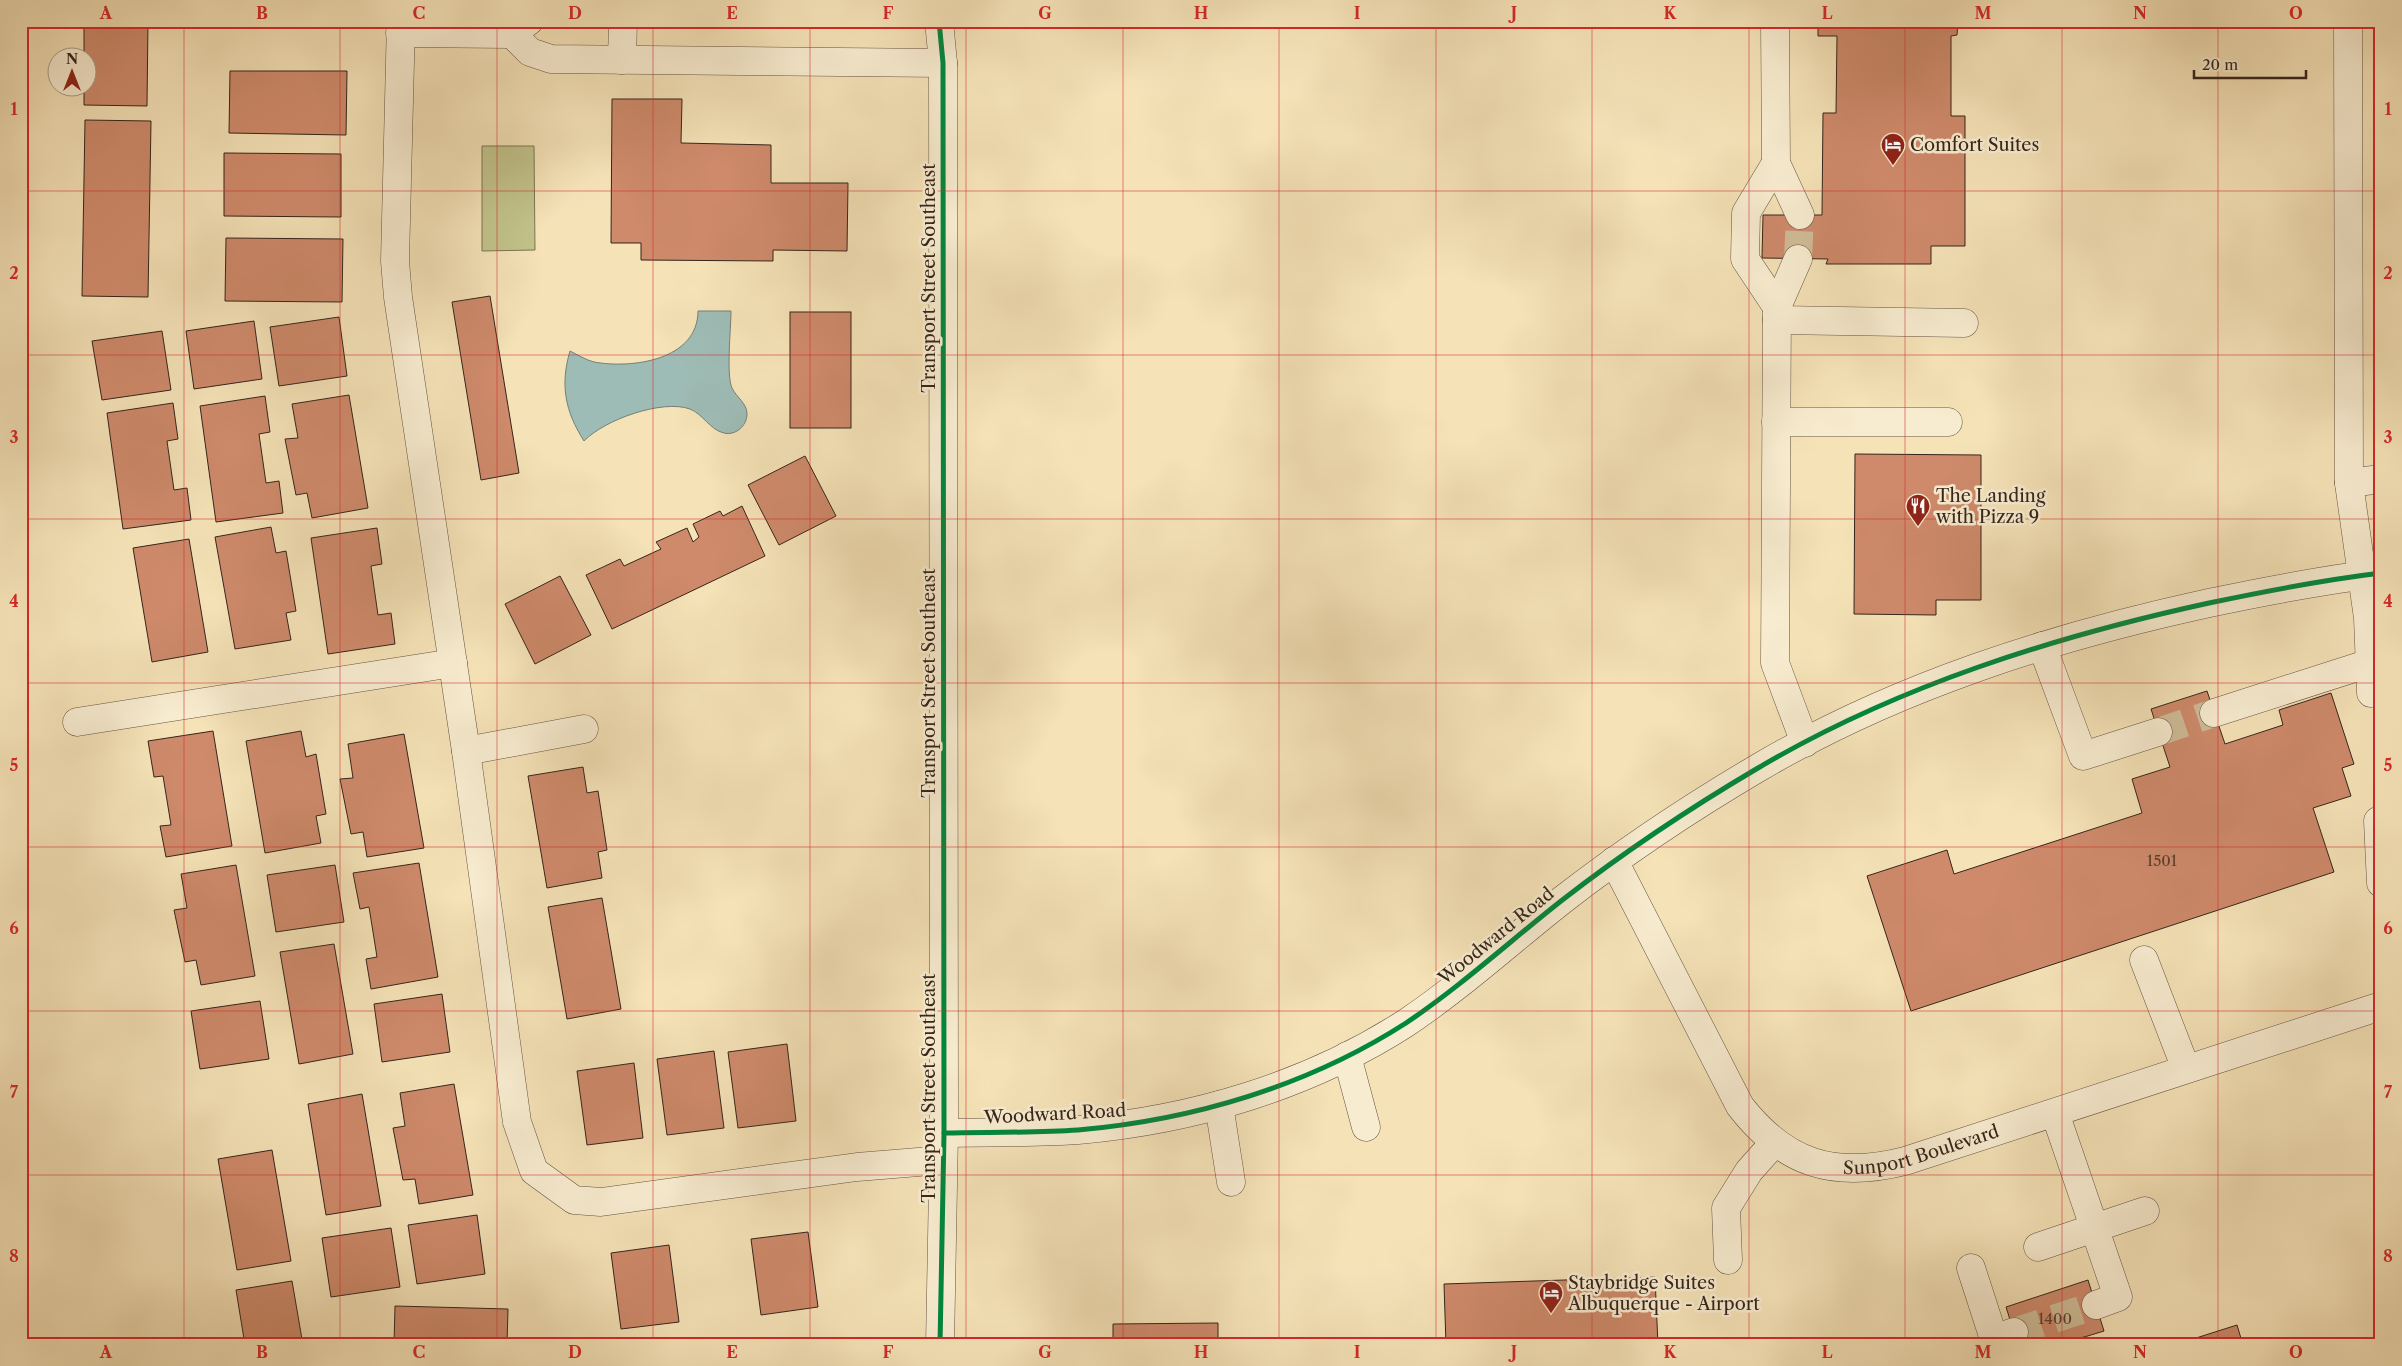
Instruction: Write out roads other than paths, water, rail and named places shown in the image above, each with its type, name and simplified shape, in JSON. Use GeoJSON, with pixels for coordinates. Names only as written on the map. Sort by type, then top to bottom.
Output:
{"type":"FeatureCollection","features":[{"type":"Feature","properties":{"kind":"street"},"geometry":{"type":"LineString","coordinates":[[622,60],[623,21]]}},
{"type":"Feature","properties":{"kind":"street","name":"Transport Street Southeast"},"geometry":{"type":"LineString","coordinates":[[939,21],[942,63],[944,1133],[940,1345]]}},
{"type":"Feature","properties":{"kind":"street"},"geometry":{"type":"LineString","coordinates":[[1775,21],[1776,163],[1800,215]]}},
{"type":"Feature","properties":{"kind":"street"},"geometry":{"type":"LineString","coordinates":[[2348,21],[2349,483],[2371,574],[2368,618],[2376,663],[2372,693]]}},
{"type":"Feature","properties":{"kind":"street"},"geometry":{"type":"LineString","coordinates":[[942,63],[551,59],[530,52],[520,28],[401,27],[395,261],[466,751],[517,1122],[534,1172],[574,1200],[601,1202],[814,1173],[942,1160]]}},
{"type":"Feature","properties":{"kind":"street"},"geometry":{"type":"LineString","coordinates":[[1776,163],[1746,213],[1745,258],[1777,314]]}},
{"type":"Feature","properties":{"kind":"street"},"geometry":{"type":"LineString","coordinates":[[1798,258],[1777,314],[1775,663],[1804,742]]}},
{"type":"Feature","properties":{"kind":"street"},"geometry":{"type":"LineString","coordinates":[[1777,314],[1964,323]]}},
{"type":"Feature","properties":{"kind":"street"},"geometry":{"type":"LineString","coordinates":[[1776,422],[1948,422]]}},
{"type":"Feature","properties":{"kind":"street"},"geometry":{"type":"LineString","coordinates":[[2349,483],[2381,479]]}},
{"type":"Feature","properties":{"kind":"street","name":"Woodward Road"},"geometry":{"type":"LineString","coordinates":[[944,1133],[1082,1129],[1128,1124],[1219,1105],[1289,1082],[1347,1056],[1402,1025],[1455,989],[1559,902],[1614,861],[1692,808],[1804,742],[1834,727],[1936,682],[2042,646],[2148,617],[2258,593],[2371,574]]}},
{"type":"Feature","properties":{"kind":"street"},"geometry":{"type":"LineString","coordinates":[[2042,646],[2083,756],[2158,732]]}},
{"type":"Feature","properties":{"kind":"street"},"geometry":{"type":"LineString","coordinates":[[78,722],[453,663]]}},
{"type":"Feature","properties":{"kind":"street"},"geometry":{"type":"LineString","coordinates":[[2214,713],[2376,663]]}},
{"type":"Feature","properties":{"kind":"street"},"geometry":{"type":"LineString","coordinates":[[466,751],[584,729]]}},
{"type":"Feature","properties":{"kind":"street"},"geometry":{"type":"LineString","coordinates":[[2378,821],[2381,883]]}},
{"type":"Feature","properties":{"kind":"street","name":"Sunport Boulevard"},"geometry":{"type":"LineString","coordinates":[[1614,861],[1740,1106],[1755,1126],[1774,1143],[1795,1156],[1822,1165],[1849,1170],[1878,1168],[2055,1113],[2381,1006]]}},
{"type":"Feature","properties":{"kind":"street"},"geometry":{"type":"LineString","coordinates":[[2144,960],[2186,1069]]}},
{"type":"Feature","properties":{"kind":"street"},"geometry":{"type":"LineString","coordinates":[[1347,1056],[1366,1127]]}},
{"type":"Feature","properties":{"kind":"street"},"geometry":{"type":"LineString","coordinates":[[1219,1105],[1231,1182]]}},
{"type":"Feature","properties":{"kind":"street"},"geometry":{"type":"LineString","coordinates":[[2055,1113],[2118,1297],[2096,1305]]}},
{"type":"Feature","properties":{"kind":"street"},"geometry":{"type":"LineString","coordinates":[[1728,1260],[1726,1208],[1749,1172],[1774,1143]]}},
{"type":"Feature","properties":{"kind":"street"},"geometry":{"type":"LineString","coordinates":[[2038,1247],[2145,1211]]}},
{"type":"Feature","properties":{"kind":"street"},"geometry":{"type":"LineString","coordinates":[[1971,1268],[1994,1339],[2014,1332]]}},
{"type":"Feature","properties":{"kind":"water"},"geometry":{"type":"Polygon","coordinates":[[[698,311],[731,311],[729,373],[732,388],[747,410],[743,426],[728,434],[715,429],[695,411],[678,407],[664,407],[634,413],[619,419],[593,433],[584,441],[572,419],[566,398],[565,375],[570,351],[594,362],[609,364],[644,362],[660,358],[675,351],[687,341],[695,328],[698,311]]]}},
{"type":"Feature","properties":{"kind":"tunnel"},"geometry":{"type":"LineString","coordinates":[[1798,259],[1800,215]]}},
{"type":"Feature","properties":{"kind":"tunnel"},"geometry":{"type":"LineString","coordinates":[[2158,732],[2214,713]]}},
{"type":"Feature","properties":{"kind":"tunnel"},"geometry":{"type":"LineString","coordinates":[[2014,1332],[2096,1305]]}},
{"type":"Feature","properties":{"kind":"place","name":"Comfort Suites"},"geometry":{"type":"Point","coordinates":[1893,166]}},
{"type":"Feature","properties":{"kind":"place","name":"The Landing with Pizza 9"},"geometry":{"type":"Point","coordinates":[1918,527]}},
{"type":"Feature","properties":{"kind":"place","name":"Staybridge Suites Albuquerque - Airport"},"geometry":{"type":"Point","coordinates":[1551,1314]}}]}
